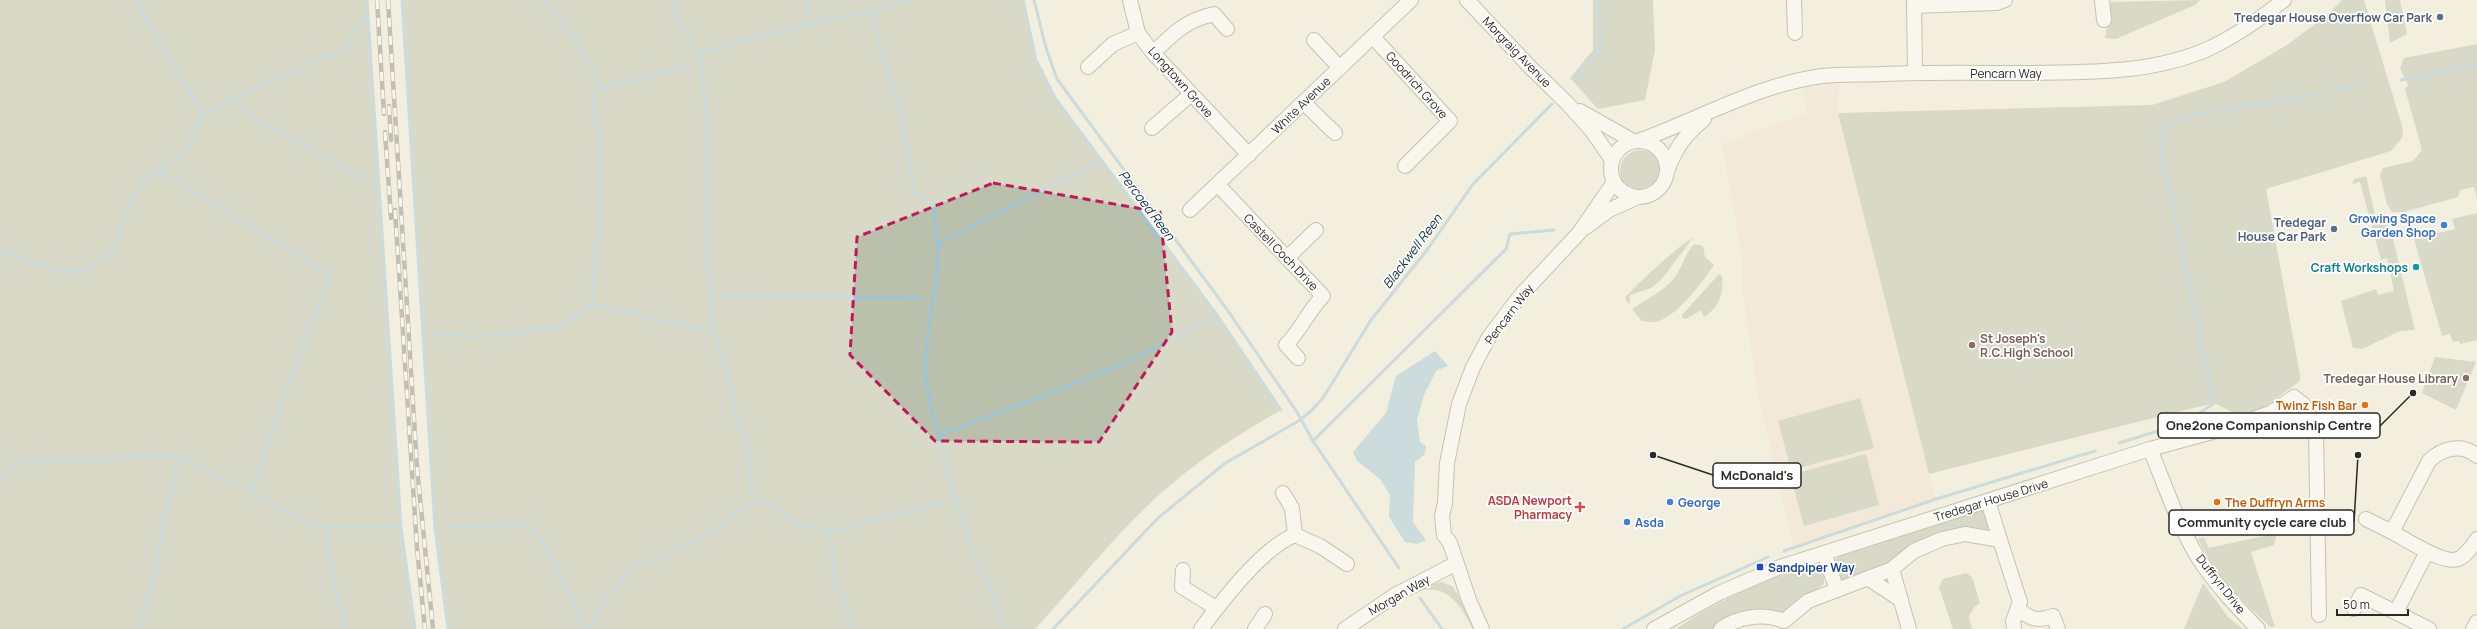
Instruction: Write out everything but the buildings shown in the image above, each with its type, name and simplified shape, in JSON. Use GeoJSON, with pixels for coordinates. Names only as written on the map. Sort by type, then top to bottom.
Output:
{"type":"FeatureCollection","features":[{"type":"Feature","properties":{"kind":"street","name":"Longtown Grove"},"geometry":{"type":"LineString","coordinates":[[1130,0],[1138,33],[1153,53],[1190,95],[1249,155]]}},
{"type":"Feature","properties":{"kind":"street","name":"White Avenue"},"geometry":{"type":"LineString","coordinates":[[1190,210],[1411,0]]}},
{"type":"Feature","properties":{"kind":"street","name":"Morgraig Avenue"},"geometry":{"type":"LineString","coordinates":[[1467,0],[1542,80],[1567,103],[1592,131],[1612,160]]}},
{"type":"Feature","properties":{"kind":"street"},"geometry":{"type":"LineString","coordinates":[[1794,0],[1795,33]]}},
{"type":"Feature","properties":{"kind":"street"},"geometry":{"type":"LineString","coordinates":[[1915,73],[1914,3],[1997,3],[2005,0]]}},
{"type":"Feature","properties":{"kind":"street"},"geometry":{"type":"LineString","coordinates":[[2102,0],[2104,20]]}},
{"type":"Feature","properties":{"kind":"street","name":"Pencarn Way"},"geometry":{"type":"LineString","coordinates":[[1637,140],[1715,110],[1745,96],[1801,80],[1840,75],[2116,71],[2154,66],[2183,58],[2242,32],[2284,0]]}},
{"type":"Feature","properties":{"kind":"street"},"geometry":{"type":"LineString","coordinates":[[1153,53],[1187,22],[1199,18],[1214,14],[1227,29]]}},
{"type":"Feature","properties":{"kind":"street"},"geometry":{"type":"LineString","coordinates":[[1088,66],[1113,44],[1138,33]]}},
{"type":"Feature","properties":{"kind":"street","name":"Goodrich Grove"},"geometry":{"type":"LineString","coordinates":[[1373,37],[1450,121],[1405,166]]}},
{"type":"Feature","properties":{"kind":"street"},"geometry":{"type":"LineString","coordinates":[[1314,40],[1340,68]]}},
{"type":"Feature","properties":{"kind":"street"},"geometry":{"type":"LineString","coordinates":[[1152,128],[1190,95]]}},
{"type":"Feature","properties":{"kind":"street"},"geometry":{"type":"LineString","coordinates":[[1304,103],[1335,133]]}},
{"type":"Feature","properties":{"kind":"street","name":"Morgraig Avenue"},"geometry":{"type":"LineString","coordinates":[[1567,103],[1637,140]]}},
{"type":"Feature","properties":{"kind":"street","name":"Pencarn Way"},"geometry":{"type":"LineString","coordinates":[[1668,170],[1675,151],[1685,136],[1715,110]]}},
{"type":"Feature","properties":{"kind":"street"},"geometry":{"type":"LineString","coordinates":[[1637,140],[1650,142],[1660,150],[1667,161],[1668,170],[1666,178],[1658,190],[1645,197],[1638,197],[1624,193],[1614,182],[1611,167],[1612,160],[1617,151],[1637,140]]}},
{"type":"Feature","properties":{"kind":"street","name":"Pencarn Way"},"geometry":{"type":"LineString","coordinates":[[1482,629],[1455,564],[1450,543],[1453,532],[1445,503],[1446,463],[1453,424],[1465,387],[1480,354],[1504,316],[1579,233],[1614,182]]}},
{"type":"Feature","properties":{"kind":"street","name":"Castell Coch Drive"},"geometry":{"type":"LineString","coordinates":[[1218,185],[1323,296],[1311,307],[1296,334],[1286,345],[1298,358]]}},
{"type":"Feature","properties":{"kind":"street","name":"Pencarn Way"},"geometry":{"type":"LineString","coordinates":[[1579,233],[1609,210],[1638,197]]}},
{"type":"Feature","properties":{"kind":"street"},"geometry":{"type":"LineString","coordinates":[[1287,258],[1316,230]]}},
{"type":"Feature","properties":{"kind":"street","name":"Tredegar House Drive"},"geometry":{"type":"LineString","coordinates":[[1654,629],[1720,593],[1780,567],[2150,449],[2227,428],[2270,413],[2294,397],[2303,404],[2316,430],[2319,615]]}},
{"type":"Feature","properties":{"kind":"street"},"geometry":{"type":"LineString","coordinates":[[2392,532],[2429,461],[2435,454],[2452,448],[2461,448],[2477,456]]}},
{"type":"Feature","properties":{"kind":"street","name":"Duffryn Drive"},"geometry":{"type":"LineString","coordinates":[[2150,449],[2177,518],[2198,556],[2232,602],[2258,629]]}},
{"type":"Feature","properties":{"kind":"street"},"geometry":{"type":"LineString","coordinates":[[1283,493],[1292,508],[1296,535]]}},
{"type":"Feature","properties":{"kind":"street"},"geometry":{"type":"LineString","coordinates":[[1988,501],[2019,597],[2019,610],[2013,621],[2014,629]]}},
{"type":"Feature","properties":{"kind":"street"},"geometry":{"type":"LineString","coordinates":[[2366,519],[2427,552],[2453,561],[2464,555],[2477,539]]}},
{"type":"Feature","properties":{"kind":"street"},"geometry":{"type":"LineString","coordinates":[[1721,629],[1735,622],[1756,617],[1776,618],[1786,625],[1808,601],[1892,569],[1914,551],[1942,539],[1965,534],[2000,540]]}},
{"type":"Feature","properties":{"kind":"street"},"geometry":{"type":"LineString","coordinates":[[1201,629],[1216,608],[1269,550],[1285,539],[1296,535],[1320,546],[1347,564]]}},
{"type":"Feature","properties":{"kind":"street"},"geometry":{"type":"LineString","coordinates":[[2396,612],[2427,552]]}},
{"type":"Feature","properties":{"kind":"street"},"geometry":{"type":"LineString","coordinates":[[1824,553],[1837,590]]}},
{"type":"Feature","properties":{"kind":"street","name":"Morgan Way"},"geometry":{"type":"LineString","coordinates":[[1345,629],[1394,595],[1455,564]]}},
{"type":"Feature","properties":{"kind":"street"},"geometry":{"type":"LineString","coordinates":[[1892,569],[1909,629]]}},
{"type":"Feature","properties":{"kind":"street"},"geometry":{"type":"LineString","coordinates":[[1183,570],[1182,587],[1216,608]]}},
{"type":"Feature","properties":{"kind":"street"},"geometry":{"type":"LineString","coordinates":[[1869,579],[1901,600]]}},
{"type":"Feature","properties":{"kind":"street"},"geometry":{"type":"LineString","coordinates":[[2354,609],[2361,595],[2396,612],[2414,626],[2429,629]]}},
{"type":"Feature","properties":{"kind":"street"},"geometry":{"type":"LineString","coordinates":[[2019,610],[2030,618],[2038,620],[2054,616],[2058,629]]}},
{"type":"Feature","properties":{"kind":"street"},"geometry":{"type":"LineString","coordinates":[[1255,629],[1265,614]]}},
{"type":"Feature","properties":{"kind":"street"},"geometry":{"type":"LineString","coordinates":[[2473,629],[2477,622]]}},
{"type":"Feature","properties":{"kind":"highlighted area"},"geometry":{"type":"Polygon","coordinates":[[[993,183],[1160,212],[1172,332],[1099,442],[935,441],[850,355],[857,237],[993,183]]]}},
{"type":"Feature","properties":{"kind":"shaded area","name":"St Joseph's R.C.High School"},"geometry":{"type":"Polygon","coordinates":[[[1840,75],[1838,113],[2151,105],[2205,405],[1929,474],[1936,499],[1794,547],[1759,402],[1742,288],[1741,252],[1722,144],[1807,113],[1801,80],[1840,75]]]}},
{"type":"Feature","properties":{"kind":"green space"},"geometry":{"type":"Polygon","coordinates":[[[0,0],[367,0],[401,527],[415,629],[0,629],[0,0]]]}},
{"type":"Feature","properties":{"kind":"green space"},"geometry":{"type":"Polygon","coordinates":[[[402,0],[1023,0],[1036,60],[1055,98],[1217,315],[1281,410],[1206,457],[1171,484],[1112,542],[1035,629],[448,629],[435,528],[402,0]]]}},
{"type":"Feature","properties":{"kind":"green space"},"geometry":{"type":"Polygon","coordinates":[[[1593,0],[1653,0],[1655,50],[1645,100],[1598,109],[1570,78],[1593,50],[1593,0]]]}},
{"type":"Feature","properties":{"kind":"green space"},"geometry":{"type":"Polygon","coordinates":[[[2200,0],[2195,5],[2116,39],[2105,38],[2111,2],[2200,0]]]}},
{"type":"Feature","properties":{"kind":"green space","name":"St Joseph's R.C.High School"},"geometry":{"type":"Polygon","coordinates":[[[2342,0],[2364,0],[2403,129],[2402,138],[2391,151],[2266,189],[2300,381],[2260,410],[2234,413],[2214,403],[1929,474],[1838,113],[2152,105],[2224,82],[2287,45],[2327,15],[2342,0]]]}},
{"type":"Feature","properties":{"kind":"green space"},"geometry":{"type":"Polygon","coordinates":[[[2385,0],[2400,0],[2407,34],[2390,43],[2385,0]]]}},
{"type":"Feature","properties":{"kind":"green space"},"geometry":{"type":"Polygon","coordinates":[[[2477,44],[2477,198],[2474,187],[2460,190],[2458,197],[2404,212],[2392,212],[2387,204],[2380,175],[2383,168],[2413,161],[2422,150],[2405,89],[2408,85],[2400,68],[2404,58],[2477,44]]]}},
{"type":"Feature","properties":{"kind":"green space"},"geometry":{"type":"Polygon","coordinates":[[[1637,150],[1645,150],[1653,153],[1659,159],[1662,171],[1659,183],[1653,189],[1645,192],[1637,192],[1629,189],[1623,183],[1620,175],[1620,167],[1623,159],[1629,153],[1637,150]]]}},
{"type":"Feature","properties":{"kind":"green space"},"geometry":{"type":"Polygon","coordinates":[[[2366,176],[2377,223],[2390,226],[2415,330],[2400,331],[2362,349],[2353,348],[2341,301],[2376,289],[2378,295],[2394,291],[2387,258],[2381,260],[2360,182],[2352,184],[2354,179],[2366,176]]]}},
{"type":"Feature","properties":{"kind":"green space"},"geometry":{"type":"Polygon","coordinates":[[[2477,213],[2477,340],[2460,344],[2459,341],[2453,342],[2450,334],[2442,336],[2414,239],[2455,229],[2452,219],[2477,213]]]}},
{"type":"Feature","properties":{"kind":"green space"},"geometry":{"type":"Polygon","coordinates":[[[1693,238],[1661,280],[1651,288],[1630,295],[1629,305],[1625,298],[1629,293],[1670,255],[1688,240],[1693,238]]]}},
{"type":"Feature","properties":{"kind":"green space"},"geometry":{"type":"Polygon","coordinates":[[[1694,244],[1703,246],[1705,257],[1714,265],[1696,290],[1671,314],[1655,322],[1642,321],[1632,309],[1662,290],[1673,280],[1694,244]]]}},
{"type":"Feature","properties":{"kind":"green space"},"geometry":{"type":"Polygon","coordinates":[[[1719,274],[1722,276],[1722,288],[1717,305],[1704,317],[1701,310],[1686,319],[1682,318],[1682,315],[1719,274]]]}},
{"type":"Feature","properties":{"kind":"green space"},"geometry":{"type":"Polygon","coordinates":[[[2435,357],[2476,362],[2456,410],[2422,393],[2435,357]]]}},
{"type":"Feature","properties":{"kind":"green space"},"geometry":{"type":"Polygon","coordinates":[[[1860,398],[1874,448],[1791,470],[1778,421],[1860,398]]]}},
{"type":"Feature","properties":{"kind":"green space"},"geometry":{"type":"Polygon","coordinates":[[[1866,454],[1879,505],[1804,526],[1790,475],[1866,454]]]}},
{"type":"Feature","properties":{"kind":"green space"},"geometry":{"type":"Polygon","coordinates":[[[1981,510],[1988,516],[1991,529],[1988,532],[1977,532],[1846,582],[1837,577],[1834,562],[1839,553],[1981,510]]]}},
{"type":"Feature","properties":{"kind":"green space"},"geometry":{"type":"Polygon","coordinates":[[[2277,533],[2274,545],[2251,552],[2275,627],[2271,627],[2230,587],[2212,564],[2198,539],[2204,537],[2209,548],[2277,533]]]}},
{"type":"Feature","properties":{"kind":"green space"},"geometry":{"type":"Polygon","coordinates":[[[1808,565],[1815,565],[1824,573],[1824,584],[1785,612],[1714,629],[1676,629],[1707,609],[1723,601],[1808,565]]]}},
{"type":"Feature","properties":{"kind":"green space"},"geometry":{"type":"Polygon","coordinates":[[[1966,573],[1972,577],[1980,603],[1974,607],[1969,617],[1972,629],[1953,629],[1939,587],[1943,579],[1966,573]]]}},
{"type":"Feature","properties":{"kind":"green space"},"geometry":{"type":"Polygon","coordinates":[[[1441,582],[1452,586],[1456,591],[1476,629],[1473,629],[1459,606],[1446,594],[1430,589],[1420,591],[1420,588],[1441,582]]]}},
{"type":"Feature","properties":{"kind":"green space"},"geometry":{"type":"Polygon","coordinates":[[[2203,583],[2228,617],[2243,629],[2184,629],[2203,583]]]}},
{"type":"Feature","properties":{"kind":"water"},"geometry":{"type":"Polygon","coordinates":[[[1435,351],[1448,366],[1436,371],[1424,395],[1417,420],[1420,442],[1426,446],[1425,454],[1415,462],[1413,522],[1426,540],[1417,544],[1405,542],[1389,517],[1390,495],[1380,479],[1357,461],[1353,452],[1386,413],[1396,376],[1435,351]]]}},
{"type":"Feature","properties":{"kind":"waterway"},"geometry":{"type":"LineString","coordinates":[[135,0],[202,114]]}},
{"type":"Feature","properties":{"kind":"waterway"},"geometry":{"type":"LineString","coordinates":[[367,0],[401,527],[415,629]]}},
{"type":"Feature","properties":{"kind":"waterway"},"geometry":{"type":"LineString","coordinates":[[402,0],[435,528],[448,629]]}},
{"type":"Feature","properties":{"kind":"waterway"},"geometry":{"type":"LineString","coordinates":[[542,0],[575,38],[603,89],[689,64]]}},
{"type":"Feature","properties":{"kind":"waterway"},"geometry":{"type":"LineString","coordinates":[[590,629],[601,605],[633,568],[703,537],[753,502],[748,444],[735,417],[731,389],[714,329],[707,247],[707,116],[703,81],[698,54],[678,20],[675,0]]}},
{"type":"Feature","properties":{"kind":"waterway"},"geometry":{"type":"LineString","coordinates":[[805,0],[811,23]]}},
{"type":"Feature","properties":{"kind":"waterway"},"geometry":{"type":"LineString","coordinates":[[698,54],[811,23],[870,11],[909,0]]}},
{"type":"Feature","properties":{"kind":"waterway","name":"Percoed Reen"},"geometry":{"type":"LineString","coordinates":[[1023,0],[1036,60],[1055,98],[1217,315],[1281,410]]}},
{"type":"Feature","properties":{"kind":"waterway"},"geometry":{"type":"LineString","coordinates":[[1034,0],[1046,48],[1057,79],[1226,308],[1297,412],[1313,441],[1399,568]]}},
{"type":"Feature","properties":{"kind":"waterway","name":"Blackwell Reen"},"geometry":{"type":"LineString","coordinates":[[1575,79],[1596,55],[1601,39],[1598,0]]}},
{"type":"Feature","properties":{"kind":"waterway"},"geometry":{"type":"LineString","coordinates":[[870,11],[900,110],[914,192],[930,202],[934,212],[938,244],[937,272],[926,349],[926,379],[931,408],[962,521],[1006,627]]}},
{"type":"Feature","properties":{"kind":"waterway"},"geometry":{"type":"LineString","coordinates":[[0,250],[14,257],[57,270],[66,271],[78,270],[91,266],[102,259],[112,250],[115,245],[137,191],[154,173],[181,154],[192,138],[202,114],[346,47],[368,13]]}},
{"type":"Feature","properties":{"kind":"waterway"},"geometry":{"type":"LineString","coordinates":[[2401,80],[2477,65]]}},
{"type":"Feature","properties":{"kind":"waterway"},"geometry":{"type":"LineString","coordinates":[[2329,92],[2363,84]]}},
{"type":"Feature","properties":{"kind":"waterway"},"geometry":{"type":"LineString","coordinates":[[433,333],[475,337],[560,327],[592,304],[599,224],[601,171],[600,144],[592,92],[603,89]]}},
{"type":"Feature","properties":{"kind":"waterway"},"geometry":{"type":"LineString","coordinates":[[2219,111],[2316,94]]}},
{"type":"Feature","properties":{"kind":"waterway"},"geometry":{"type":"LineString","coordinates":[[234,99],[260,122],[379,186]]}},
{"type":"Feature","properties":{"kind":"waterway","name":"Blackwell Reen"},"geometry":{"type":"LineString","coordinates":[[1053,629],[1158,518],[1224,464],[1300,420],[1312,410],[1323,398],[1371,320],[1427,250],[1473,184],[1552,104]]}},
{"type":"Feature","properties":{"kind":"waterway"},"geometry":{"type":"LineString","coordinates":[[2119,443],[2187,422],[2214,403],[2160,144],[2166,125],[2191,115],[2208,113]]}},
{"type":"Feature","properties":{"kind":"waterway"},"geometry":{"type":"LineString","coordinates":[[938,244],[1101,160]]}},
{"type":"Feature","properties":{"kind":"waterway"},"geometry":{"type":"LineString","coordinates":[[157,169],[331,275],[324,288],[251,491]]}},
{"type":"Feature","properties":{"kind":"waterway"},"geometry":{"type":"LineString","coordinates":[[1313,441],[1506,249],[1510,234],[1554,230]]}},
{"type":"Feature","properties":{"kind":"waterway"},"geometry":{"type":"LineString","coordinates":[[712,296],[922,298]]}},
{"type":"Feature","properties":{"kind":"waterway"},"geometry":{"type":"LineString","coordinates":[[592,304],[695,329],[714,329]]}},
{"type":"Feature","properties":{"kind":"waterway"},"geometry":{"type":"LineString","coordinates":[[939,435],[1046,395],[1116,366],[1184,334],[1217,315]]}},
{"type":"Feature","properties":{"kind":"waterway"},"geometry":{"type":"LineString","coordinates":[[1784,551],[1936,499],[2095,451]]}},
{"type":"Feature","properties":{"kind":"waterway"},"geometry":{"type":"LineString","coordinates":[[0,478],[15,461],[100,460],[166,455],[179,457],[251,491],[285,512],[315,527],[401,527]]}},
{"type":"Feature","properties":{"kind":"waterway"},"geometry":{"type":"LineString","coordinates":[[140,629],[148,601],[179,457]]}},
{"type":"Feature","properties":{"kind":"waterway"},"geometry":{"type":"LineString","coordinates":[[830,532],[956,499]]}},
{"type":"Feature","properties":{"kind":"waterway"},"geometry":{"type":"LineString","coordinates":[[753,502],[767,502],[797,523],[830,532],[836,581],[853,629]]}},
{"type":"Feature","properties":{"kind":"waterway"},"geometry":{"type":"LineString","coordinates":[[446,527],[526,524],[542,541],[558,570],[582,626],[586,629]]}},
{"type":"Feature","properties":{"kind":"waterway"},"geometry":{"type":"LineString","coordinates":[[326,528],[333,581],[346,629]]}},
{"type":"Feature","properties":{"kind":"waterway"},"geometry":{"type":"LineString","coordinates":[[1623,629],[1680,596],[1768,557]]}},
{"type":"Feature","properties":{"kind":"waterway"},"geometry":{"type":"LineString","coordinates":[[1420,598],[1442,629]]}},
{"type":"Feature","properties":{"kind":"railway"},"geometry":{"type":"LineString","coordinates":[[377,0],[384,114]]}},
{"type":"Feature","properties":{"kind":"railway"},"geometry":{"type":"LineString","coordinates":[[388,0],[417,468],[433,629]]}},
{"type":"Feature","properties":{"kind":"railway"},"geometry":{"type":"LineString","coordinates":[[389,106],[391,140]]}},
{"type":"Feature","properties":{"kind":"railway"},"geometry":{"type":"LineString","coordinates":[[385,132],[391,218]]}},
{"type":"Feature","properties":{"kind":"railway"},"geometry":{"type":"LineString","coordinates":[[395,210],[417,548],[425,629]]}},
{"type":"Feature","properties":{"kind":"place","name":"Tredegar House Overflow Car Park"},"geometry":{"type":"Point","coordinates":[2440,17]}},
{"type":"Feature","properties":{"kind":"place","name":"Growing Space Garden Shop"},"geometry":{"type":"Point","coordinates":[2444,225]}},
{"type":"Feature","properties":{"kind":"place","name":"Tredegar House Car Park"},"geometry":{"type":"Point","coordinates":[2334,229]}},
{"type":"Feature","properties":{"kind":"place","name":"Craft Workshops"},"geometry":{"type":"Point","coordinates":[2416,267]}},
{"type":"Feature","properties":{"kind":"place","name":"St Joseph's R.C.High School"},"geometry":{"type":"Point","coordinates":[1972,345]}},
{"type":"Feature","properties":{"kind":"place","name":"Tredegar House Library"},"geometry":{"type":"Point","coordinates":[2466,378]}},
{"type":"Feature","properties":{"kind":"place","name":"One2one Companionship Centre"},"geometry":{"type":"Point","coordinates":[2413,393]}},
{"type":"Feature","properties":{"kind":"place","name":"Twinz Fish Bar"},"geometry":{"type":"Point","coordinates":[2365,405]}},
{"type":"Feature","properties":{"kind":"place","name":"McDonald's"},"geometry":{"type":"Point","coordinates":[1653,455]}},
{"type":"Feature","properties":{"kind":"place","name":"Community cycle care club"},"geometry":{"type":"Point","coordinates":[2358,455]}},
{"type":"Feature","properties":{"kind":"place","name":"George"},"geometry":{"type":"Point","coordinates":[1670,502]}},
{"type":"Feature","properties":{"kind":"place","name":"The Duffryn Arms"},"geometry":{"type":"Point","coordinates":[2217,502]}},
{"type":"Feature","properties":{"kind":"place","name":"ASDA Newport Pharmacy"},"geometry":{"type":"Point","coordinates":[1580,507]}},
{"type":"Feature","properties":{"kind":"place","name":"Asda"},"geometry":{"type":"Point","coordinates":[1627,522]}},
{"type":"Feature","properties":{"kind":"place","name":"Sandpiper Way"},"geometry":{"type":"Point","coordinates":[1760,567]}}]}
